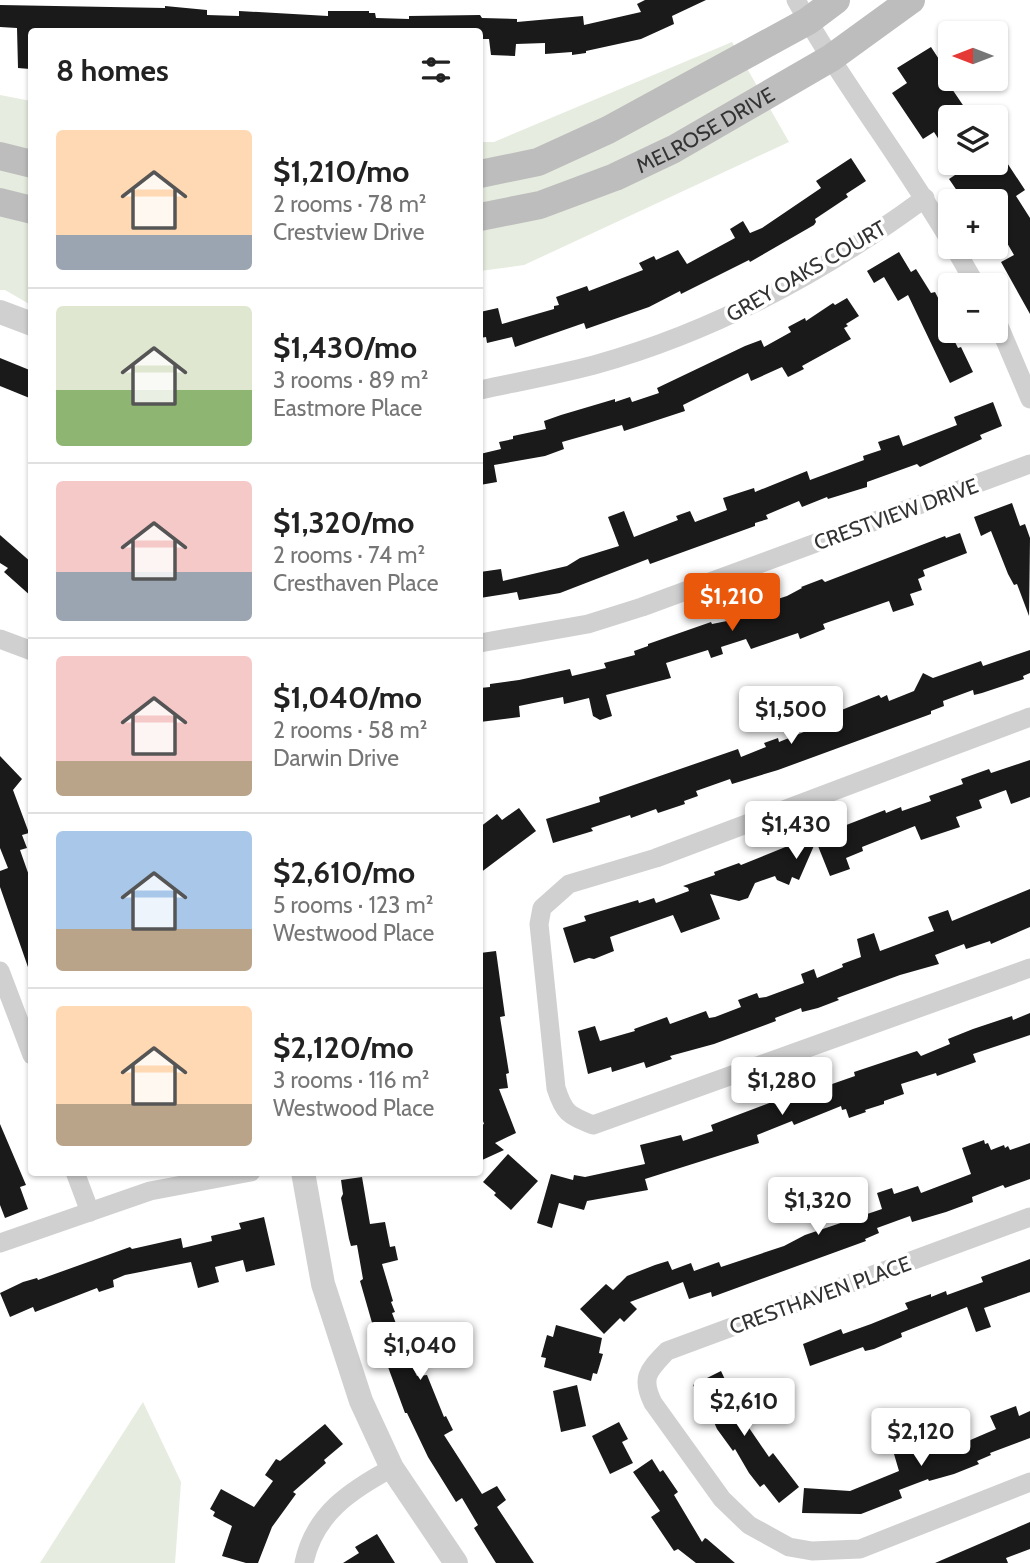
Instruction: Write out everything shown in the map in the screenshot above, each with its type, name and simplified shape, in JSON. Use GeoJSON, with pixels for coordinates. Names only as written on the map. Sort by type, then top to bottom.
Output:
{"type":"FeatureCollection","features":[{"type":"Feature","properties":{"kind":"main road"},"geometry":{"type":"LineString","coordinates":[[483,173],[538,162],[608,130],[802,11],[836,0]]}},
{"type":"Feature","properties":{"kind":"main road","name":"MELROSE DRIVE"},"geometry":{"type":"LineString","coordinates":[[483,216],[540,205],[615,177],[674,149],[831,58],[911,0]]}},
{"type":"Feature","properties":{"kind":"main road"},"geometry":{"type":"LineString","coordinates":[[0,156],[28,163]]}},
{"type":"Feature","properties":{"kind":"main road"},"geometry":{"type":"LineString","coordinates":[[0,202],[28,209]]}},
{"type":"Feature","properties":{"kind":"street"},"geometry":{"type":"LineString","coordinates":[[802,11],[938,220]]}},
{"type":"Feature","properties":{"kind":"street","name":"GREY OAKS COURT"},"geometry":{"type":"LineString","coordinates":[[483,389],[595,365],[707,326],[779,290],[885,227],[925,198]]}},
{"type":"Feature","properties":{"kind":"street"},"geometry":{"type":"LineString","coordinates":[[0,312],[28,322]]}},
{"type":"Feature","properties":{"kind":"street"},"geometry":{"type":"LineString","coordinates":[[1006,343],[1030,399]]}},
{"type":"Feature","properties":{"kind":"street","name":"CRESTVIEW DRIVE"},"geometry":{"type":"LineString","coordinates":[[483,642],[588,624],[632,611],[1030,464]]}},
{"type":"Feature","properties":{"kind":"street"},"geometry":{"type":"LineString","coordinates":[[0,639],[28,650]]}},
{"type":"Feature","properties":{"kind":"street"},"geometry":{"type":"LineString","coordinates":[[1030,717],[656,858],[569,884],[542,908],[539,925],[556,1088],[563,1108],[571,1115],[593,1125],[1030,968]]}},
{"type":"Feature","properties":{"kind":"street"},"geometry":{"type":"LineString","coordinates":[[0,971],[28,1044]]}},
{"type":"Feature","properties":{"kind":"street"},"geometry":{"type":"LineString","coordinates":[[76,1176],[90,1212]]}},
{"type":"Feature","properties":{"kind":"street"},"geometry":{"type":"LineString","coordinates":[[0,1242],[150,1191],[230,1176]]}},
{"type":"Feature","properties":{"kind":"street"},"geometry":{"type":"LineString","coordinates":[[304,1176],[323,1284],[361,1401],[392,1468],[456,1563]]}},
{"type":"Feature","properties":{"kind":"street","name":"CRESTHAVEN PLACE"},"geometry":{"type":"LineString","coordinates":[[1030,1217],[667,1351],[648,1371],[647,1390],[653,1403],[722,1499],[749,1525],[789,1547],[812,1551],[860,1549],[1030,1482]]}},
{"type":"Feature","properties":{"kind":"street"},"geometry":{"type":"LineString","coordinates":[[304,1563],[307,1547],[323,1520],[354,1488],[392,1468]]}},
{"type":"Feature","properties":{"kind":"shaded area"},"geometry":{"type":"Polygon","coordinates":[[[732,42],[789,142],[524,265],[483,271],[483,142],[494,142],[732,42]]]}},
{"type":"Feature","properties":{"kind":"shaded area"},"geometry":{"type":"Polygon","coordinates":[[[0,95],[28,100],[28,303],[5,290],[0,290],[0,95]]]}},
{"type":"Feature","properties":{"kind":"shaded area"},"geometry":{"type":"Polygon","coordinates":[[[143,1402],[181,1482],[175,1563],[40,1563],[143,1402]]]}},
{"type":"Feature","properties":{"kind":"building"},"geometry":{"type":"Polygon","coordinates":[[[645,0],[706,0],[672,16],[674,24],[641,39],[572,55],[572,52],[545,54],[545,43],[516,44],[515,56],[491,55],[489,39],[483,39],[483,28],[28,28],[28,69],[18,68],[17,28],[0,27],[0,5],[165,6],[207,10],[207,15],[239,16],[239,11],[328,16],[328,11],[369,11],[375,13],[376,18],[480,15],[482,18],[517,19],[517,22],[583,16],[584,25],[641,12],[637,4],[645,0]]]}},
{"type":"Feature","properties":{"kind":"building"},"geometry":{"type":"Polygon","coordinates":[[[931,47],[938,58],[938,91],[953,91],[963,105],[938,105],[938,138],[934,132],[923,139],[892,93],[907,83],[897,68],[931,47]]]}},
{"type":"Feature","properties":{"kind":"building"},"geometry":{"type":"Polygon","coordinates":[[[851,158],[866,181],[815,219],[814,225],[750,262],[749,260],[681,294],[680,291],[649,307],[586,329],[584,323],[515,347],[512,337],[487,343],[486,337],[483,338],[483,311],[498,308],[502,324],[554,309],[554,306],[559,305],[556,297],[587,286],[589,291],[643,270],[639,263],[654,256],[656,260],[678,250],[687,264],[735,238],[730,229],[743,221],[750,233],[762,228],[821,188],[816,181],[851,158]]]}},
{"type":"Feature","properties":{"kind":"building"},"geometry":{"type":"Polygon","coordinates":[[[1008,164],[1025,190],[1016,196],[1030,218],[1030,314],[1001,262],[1014,255],[1008,245],[1008,189],[956,189],[949,179],[955,175],[1008,175],[1008,164]]]}},
{"type":"Feature","properties":{"kind":"building"},"geometry":{"type":"Polygon","coordinates":[[[899,252],[911,272],[916,269],[931,293],[935,292],[938,298],[938,343],[956,343],[958,348],[961,347],[973,372],[950,383],[908,295],[898,301],[884,277],[874,283],[867,271],[899,252]]]}},
{"type":"Feature","properties":{"kind":"building"},"geometry":{"type":"Polygon","coordinates":[[[847,298],[859,316],[844,328],[851,339],[802,366],[804,369],[788,377],[782,367],[751,381],[748,373],[683,405],[685,411],[624,431],[622,425],[562,442],[564,449],[545,456],[494,465],[497,482],[483,484],[483,453],[501,449],[499,442],[546,429],[544,421],[561,415],[615,399],[615,402],[630,397],[632,402],[659,393],[657,388],[745,346],[761,340],[764,347],[791,332],[788,327],[805,318],[806,321],[833,303],[835,305],[847,298]]]}},
{"type":"Feature","properties":{"kind":"building"},"geometry":{"type":"Polygon","coordinates":[[[0,358],[28,369],[28,397],[0,386],[0,358]]]}},
{"type":"Feature","properties":{"kind":"building"},"geometry":{"type":"Polygon","coordinates":[[[993,402],[1002,426],[980,435],[982,439],[920,467],[917,464],[867,482],[867,487],[828,499],[827,497],[802,507],[799,501],[766,515],[768,519],[755,523],[755,526],[650,564],[648,559],[560,593],[519,600],[517,592],[483,598],[483,572],[501,569],[503,581],[567,566],[580,558],[619,546],[608,517],[624,511],[634,537],[678,520],[676,516],[690,511],[695,522],[727,510],[723,498],[754,488],[755,492],[807,471],[810,480],[864,460],[863,456],[881,450],[878,442],[899,435],[903,446],[957,425],[954,417],[993,402]]]}},
{"type":"Feature","properties":{"kind":"building"},"geometry":{"type":"Polygon","coordinates":[[[1012,503],[1020,526],[1025,524],[1030,538],[1029,616],[1017,584],[1014,585],[1008,574],[991,531],[981,536],[974,517],[1012,503]]]}},
{"type":"Feature","properties":{"kind":"building"},"geometry":{"type":"Polygon","coordinates":[[[960,533],[967,553],[923,570],[925,576],[918,579],[922,590],[910,594],[914,605],[893,612],[889,601],[823,624],[825,629],[800,639],[798,633],[751,649],[746,639],[721,647],[723,654],[711,658],[708,650],[666,663],[671,678],[606,695],[612,716],[600,720],[593,716],[589,698],[564,704],[563,697],[519,706],[520,717],[483,722],[483,688],[490,687],[490,684],[570,669],[572,676],[606,668],[604,663],[635,655],[634,651],[648,644],[711,622],[727,621],[760,609],[759,605],[787,596],[822,579],[825,582],[945,536],[946,538],[960,533]]]}},
{"type":"Feature","properties":{"kind":"building"},"geometry":{"type":"Polygon","coordinates":[[[0,535],[28,560],[28,593],[4,572],[8,568],[0,563],[0,535]]]}},
{"type":"Feature","properties":{"kind":"building"},"geometry":{"type":"Polygon","coordinates":[[[1030,650],[1030,673],[1023,676],[1024,679],[974,695],[973,690],[943,701],[944,706],[931,711],[931,714],[778,770],[732,784],[730,779],[696,791],[698,796],[684,801],[685,804],[658,813],[656,809],[631,818],[630,815],[591,828],[593,831],[553,843],[546,819],[600,802],[599,797],[738,749],[741,757],[766,747],[764,743],[778,738],[779,742],[821,725],[819,719],[879,695],[881,698],[887,695],[889,701],[914,691],[923,673],[933,678],[981,661],[983,666],[1030,650]]]}},
{"type":"Feature","properties":{"kind":"building"},"geometry":{"type":"Polygon","coordinates":[[[0,756],[22,779],[13,790],[28,830],[28,833],[22,835],[27,848],[20,850],[28,873],[28,967],[0,887],[0,871],[8,868],[0,848],[0,756]]]}},
{"type":"Feature","properties":{"kind":"building"},"geometry":{"type":"Polygon","coordinates":[[[1030,760],[1030,797],[1011,804],[1006,790],[979,800],[982,808],[956,817],[960,827],[921,840],[915,826],[862,847],[863,851],[846,858],[850,869],[830,876],[816,841],[799,880],[792,877],[789,885],[777,880],[775,876],[755,883],[748,898],[739,901],[710,894],[720,919],[681,933],[673,915],[610,937],[614,951],[574,963],[563,928],[586,921],[584,916],[638,900],[639,903],[654,898],[656,903],[689,891],[683,886],[715,875],[714,872],[739,863],[741,865],[805,839],[806,843],[837,832],[836,829],[885,810],[886,813],[901,807],[902,811],[931,801],[929,796],[963,784],[961,779],[989,769],[991,773],[1030,760]]]}},
{"type":"Feature","properties":{"kind":"building"},"geometry":{"type":"Polygon","coordinates":[[[519,808],[536,831],[483,871],[483,825],[497,814],[502,820],[519,808]]]}},
{"type":"Feature","properties":{"kind":"building"},"geometry":{"type":"Polygon","coordinates":[[[1030,889],[1030,927],[991,944],[990,941],[966,949],[964,944],[935,955],[939,964],[900,975],[837,998],[839,1000],[818,1008],[802,1012],[801,1008],[775,1018],[776,1021],[714,1044],[670,1056],[672,1059],[646,1068],[644,1062],[612,1072],[611,1067],[588,1074],[578,1031],[595,1026],[600,1041],[635,1031],[634,1029],[667,1017],[670,1024],[706,1011],[709,1018],[715,1017],[741,1007],[738,1000],[757,993],[759,998],[766,997],[804,983],[801,974],[814,969],[817,978],[843,967],[842,964],[861,957],[857,939],[874,933],[880,951],[934,931],[928,917],[948,910],[952,921],[1030,889]]]}},
{"type":"Feature","properties":{"kind":"building"},"geometry":{"type":"Polygon","coordinates":[[[496,951],[505,1016],[500,1017],[509,1073],[506,1074],[508,1088],[499,1089],[516,1133],[495,1143],[504,1150],[483,1160],[484,1124],[483,953],[496,951]]]}},
{"type":"Feature","properties":{"kind":"building"},"geometry":{"type":"Polygon","coordinates":[[[1030,1013],[1030,1035],[973,1054],[976,1062],[937,1076],[936,1073],[901,1084],[904,1094],[865,1110],[866,1112],[849,1118],[846,1109],[842,1110],[841,1106],[794,1125],[792,1121],[757,1135],[759,1143],[645,1179],[648,1190],[587,1201],[584,1210],[559,1203],[552,1228],[537,1223],[551,1174],[573,1180],[574,1175],[585,1177],[645,1164],[640,1145],[681,1135],[683,1141],[713,1131],[711,1125],[772,1102],[775,1104],[855,1076],[854,1072],[917,1051],[921,1056],[950,1044],[948,1039],[973,1029],[1012,1016],[1013,1020],[1030,1013]]]}},
{"type":"Feature","properties":{"kind":"building"},"geometry":{"type":"Polygon","coordinates":[[[0,1124],[26,1185],[20,1187],[28,1209],[5,1218],[0,1205],[0,1124]]]}},
{"type":"Feature","properties":{"kind":"building"},"geometry":{"type":"Polygon","coordinates":[[[984,1140],[991,1150],[1004,1145],[1010,1150],[1030,1143],[1030,1179],[1005,1188],[1003,1185],[972,1197],[973,1202],[946,1212],[912,1222],[910,1216],[877,1228],[879,1233],[865,1239],[866,1241],[712,1297],[711,1292],[689,1299],[683,1282],[630,1302],[637,1309],[624,1322],[620,1318],[604,1334],[580,1309],[606,1284],[613,1290],[627,1276],[655,1265],[668,1261],[672,1270],[691,1263],[694,1271],[719,1262],[721,1267],[882,1209],[877,1193],[892,1188],[894,1194],[918,1186],[921,1193],[971,1174],[962,1148],[984,1140]]]}},
{"type":"Feature","properties":{"kind":"building"},"geometry":{"type":"Polygon","coordinates":[[[508,1154],[538,1181],[511,1210],[483,1182],[508,1154]]]}},
{"type":"Feature","properties":{"kind":"building"},"geometry":{"type":"Polygon","coordinates":[[[362,1177],[370,1224],[385,1222],[390,1247],[395,1246],[398,1260],[382,1264],[393,1301],[391,1302],[395,1312],[392,1313],[412,1366],[417,1376],[427,1375],[444,1417],[446,1416],[453,1430],[444,1435],[482,1494],[497,1486],[506,1500],[497,1507],[534,1563],[496,1563],[474,1528],[478,1525],[462,1498],[456,1502],[405,1413],[388,1367],[385,1368],[360,1281],[363,1279],[357,1245],[351,1246],[341,1198],[341,1180],[362,1177]]]}},
{"type":"Feature","properties":{"kind":"building"},"geometry":{"type":"Polygon","coordinates":[[[264,1217],[275,1265],[246,1272],[243,1260],[215,1267],[219,1282],[198,1288],[191,1262],[125,1275],[113,1280],[114,1287],[99,1292],[97,1288],[35,1312],[33,1307],[10,1317],[0,1293],[23,1282],[37,1278],[38,1280],[130,1247],[132,1249],[181,1238],[183,1248],[212,1241],[211,1236],[241,1229],[239,1223],[264,1217]]]}},
{"type":"Feature","properties":{"kind":"building"},"geometry":{"type":"Polygon","coordinates":[[[1030,1259],[1030,1292],[984,1308],[991,1327],[976,1332],[967,1307],[901,1333],[902,1337],[874,1349],[865,1351],[863,1347],[810,1366],[803,1344],[841,1329],[843,1334],[871,1324],[908,1309],[905,1303],[946,1291],[947,1295],[983,1282],[981,1277],[1030,1259]]]}},
{"type":"Feature","properties":{"kind":"building"},"geometry":{"type":"Polygon","coordinates":[[[556,1325],[602,1338],[599,1353],[603,1354],[597,1374],[593,1373],[591,1381],[544,1367],[546,1358],[541,1357],[547,1335],[553,1337],[556,1325]]]}},
{"type":"Feature","properties":{"kind":"building"},"geometry":{"type":"Polygon","coordinates":[[[721,1371],[745,1422],[769,1457],[773,1453],[799,1487],[779,1503],[764,1484],[760,1487],[749,1473],[735,1449],[733,1451],[717,1429],[704,1400],[701,1401],[693,1385],[721,1371]]]}},
{"type":"Feature","properties":{"kind":"building"},"geometry":{"type":"Polygon","coordinates":[[[577,1385],[586,1426],[561,1432],[553,1391],[577,1385]]]}},
{"type":"Feature","properties":{"kind":"building"},"geometry":{"type":"Polygon","coordinates":[[[1016,1406],[1019,1416],[1030,1411],[1030,1438],[990,1453],[991,1455],[977,1461],[979,1464],[899,1490],[902,1498],[861,1514],[802,1513],[804,1488],[850,1491],[899,1471],[894,1454],[907,1449],[908,1452],[914,1449],[915,1453],[934,1446],[937,1452],[968,1441],[996,1429],[990,1416],[1016,1406]]]}},
{"type":"Feature","properties":{"kind":"building"},"geometry":{"type":"Polygon","coordinates":[[[619,1422],[628,1439],[622,1442],[633,1463],[610,1474],[592,1436],[619,1422]]]}},
{"type":"Feature","properties":{"kind":"building"},"geometry":{"type":"Polygon","coordinates":[[[325,1424],[343,1444],[293,1492],[296,1494],[272,1527],[258,1563],[246,1563],[222,1556],[232,1526],[213,1516],[215,1512],[210,1509],[221,1489],[254,1507],[273,1481],[265,1475],[276,1459],[280,1461],[325,1424]]]}},
{"type":"Feature","properties":{"kind":"building"},"geometry":{"type":"Polygon","coordinates":[[[652,1459],[678,1492],[674,1495],[702,1542],[707,1539],[735,1563],[696,1563],[678,1549],[674,1551],[651,1517],[660,1511],[633,1472],[652,1459]]]}},
{"type":"Feature","properties":{"kind":"building"},"geometry":{"type":"Polygon","coordinates":[[[1030,1522],[1030,1549],[1006,1558],[1008,1563],[935,1563],[1030,1522]]]}},
{"type":"Feature","properties":{"kind":"building"},"geometry":{"type":"Polygon","coordinates":[[[377,1534],[395,1563],[343,1563],[359,1553],[355,1547],[377,1534]]]}}]}
